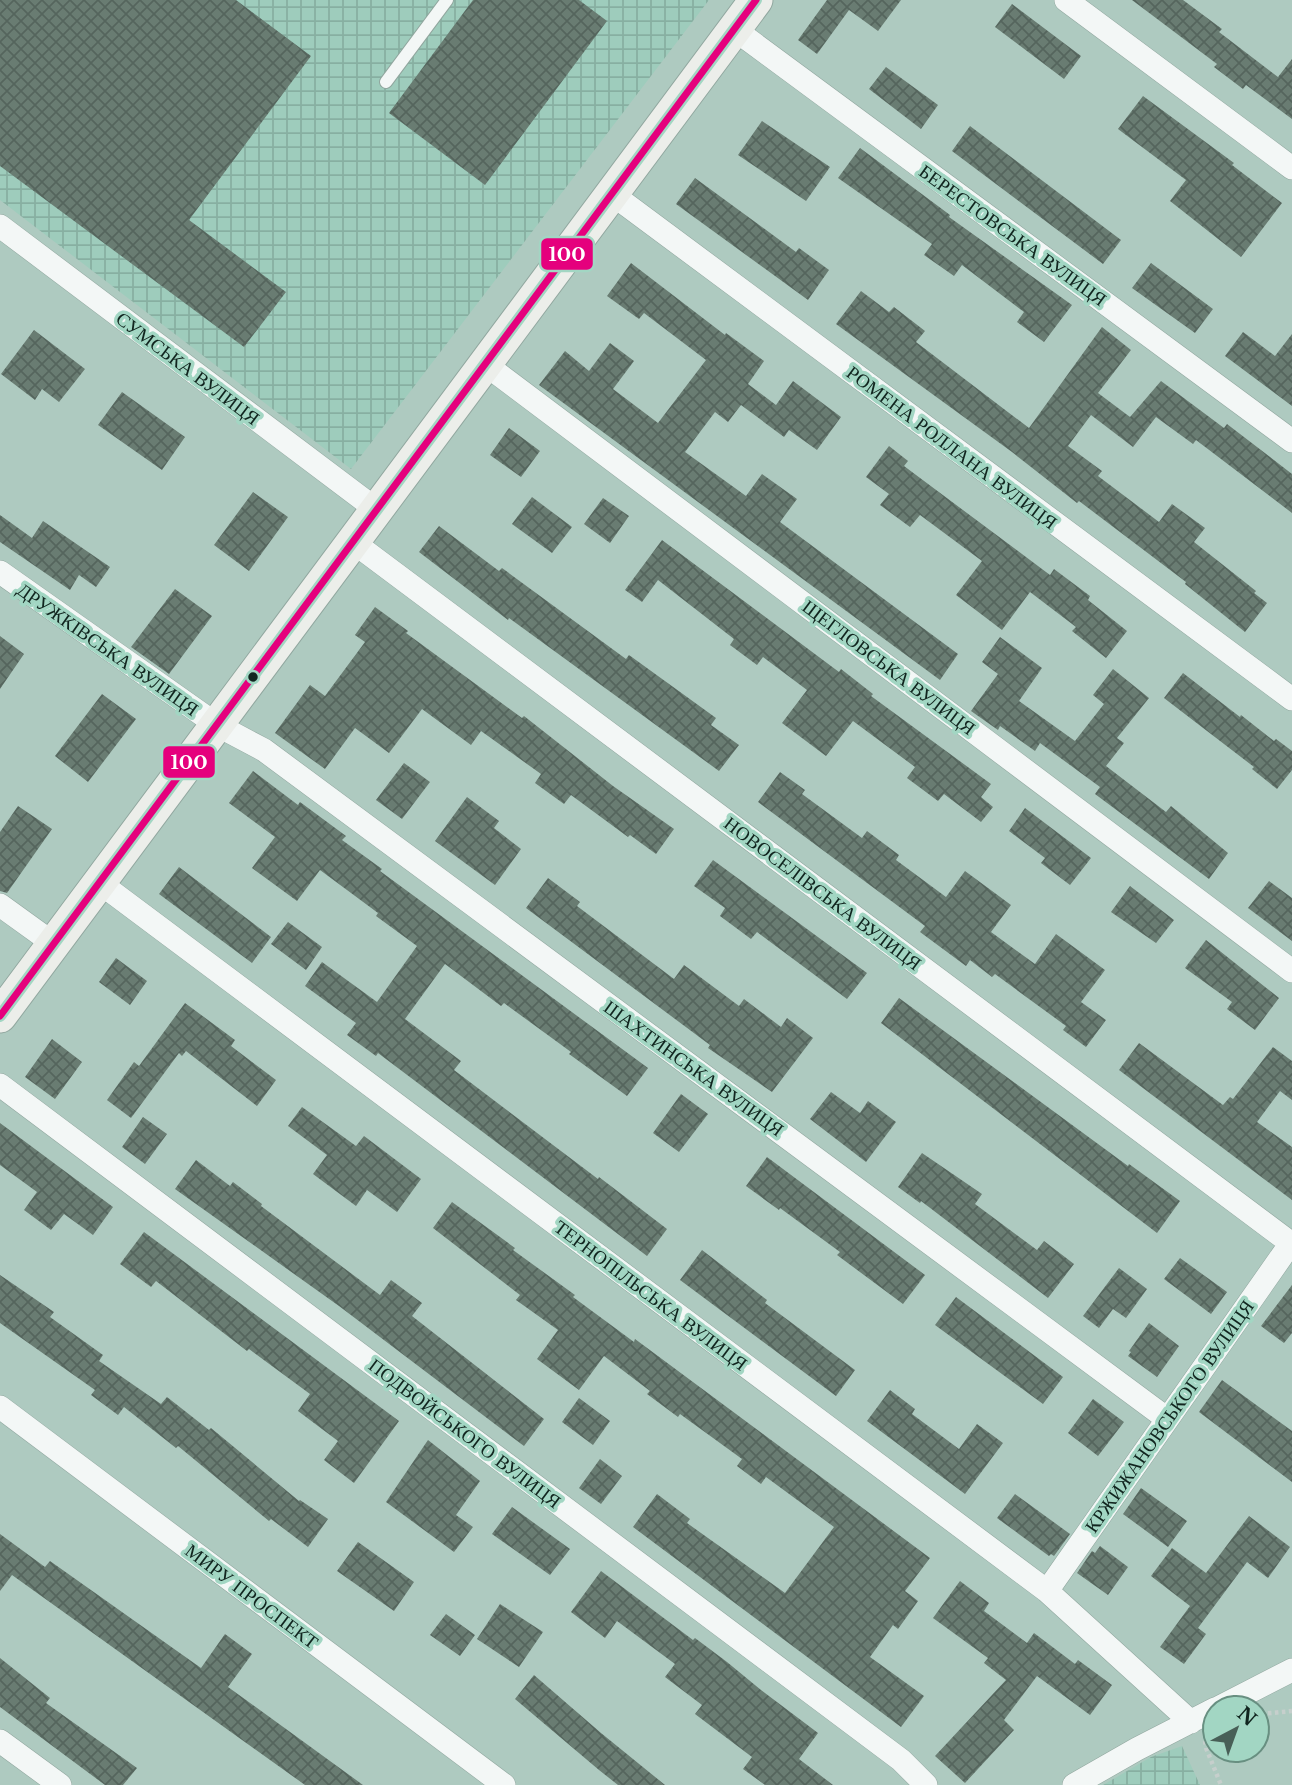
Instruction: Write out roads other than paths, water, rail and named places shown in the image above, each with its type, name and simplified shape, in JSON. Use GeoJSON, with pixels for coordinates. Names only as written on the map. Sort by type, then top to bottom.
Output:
{"type":"FeatureCollection","features":[{"type":"Feature","properties":{"kind":"main road"},"geometry":{"type":"LineString","coordinates":[[0,1016],[756,0]]}},
{"type":"Feature","properties":{"kind":"street"},"geometry":{"type":"LineString","coordinates":[[1066,0],[1292,168]]}},
{"type":"Feature","properties":{"kind":"street","name":"БЕРЕСТОВСЬКА ВУЛИЦЯ"},"geometry":{"type":"LineString","coordinates":[[734,29],[1292,441]]}},
{"type":"Feature","properties":{"kind":"street","name":"РОМЕНА РОЛЛАНА ВУЛИЦЯ"},"geometry":{"type":"LineString","coordinates":[[612,194],[1292,699]]}},
{"type":"Feature","properties":{"kind":"street","name":"СУМСЬКА ВУЛИЦЯ"},"geometry":{"type":"LineString","coordinates":[[0,226],[376,510]]}},
{"type":"Feature","properties":{"kind":"street","name":"ЩЕГЛОВСЬКА ВУЛИЦЯ"},"geometry":{"type":"LineString","coordinates":[[485,364],[1292,971]]}},
{"type":"Feature","properties":{"kind":"street","name":"НОВОСЕЛІВСЬКА ВУЛИЦЯ"},"geometry":{"type":"LineString","coordinates":[[353,542],[1292,1242]]}},
{"type":"Feature","properties":{"kind":"street","name":"ДРУЖКІВСЬКА ВУЛИЦЯ"},"geometry":{"type":"LineString","coordinates":[[0,572],[217,725]]}},
{"type":"Feature","properties":{"kind":"street","name":"ШАХТИНСЬКА ВУЛИЦЯ"},"geometry":{"type":"LineString","coordinates":[[217,725],[264,750],[1166,1418]]}},
{"type":"Feature","properties":{"kind":"street","name":"ТЕРНОПІЛЬСЬКА ВУЛИЦЯ"},"geometry":{"type":"LineString","coordinates":[[100,883],[1047,1591],[1191,1721]]}},
{"type":"Feature","properties":{"kind":"street"},"geometry":{"type":"LineString","coordinates":[[0,905],[54,944]]}},
{"type":"Feature","properties":{"kind":"street","name":"ПОДВОЙСЬКОГО ВУЛИЦЯ"},"geometry":{"type":"LineString","coordinates":[[0,1085],[901,1760],[926,1785]]}},
{"type":"Feature","properties":{"kind":"street","name":"КРЖИЖАНОВСЬКОГО ВУЛИЦЯ"},"geometry":{"type":"LineString","coordinates":[[1047,1591],[1292,1242]]}},
{"type":"Feature","properties":{"kind":"street","name":"МИРУ ПРОСПЕКТ"},"geometry":{"type":"LineString","coordinates":[[0,1407],[504,1785]]}},
{"type":"Feature","properties":{"kind":"street"},"geometry":{"type":"LineString","coordinates":[[1246,1694],[1292,1670]]}},
{"type":"Feature","properties":{"kind":"street"},"geometry":{"type":"LineString","coordinates":[[1074,1785],[1201,1716]]}},
{"type":"Feature","properties":{"kind":"street"},"geometry":{"type":"LineString","coordinates":[[0,1741],[60,1785]]}},
{"type":"Feature","properties":{"kind":"lane"},"geometry":{"type":"LineString","coordinates":[[386,82],[447,0]]}}]}
